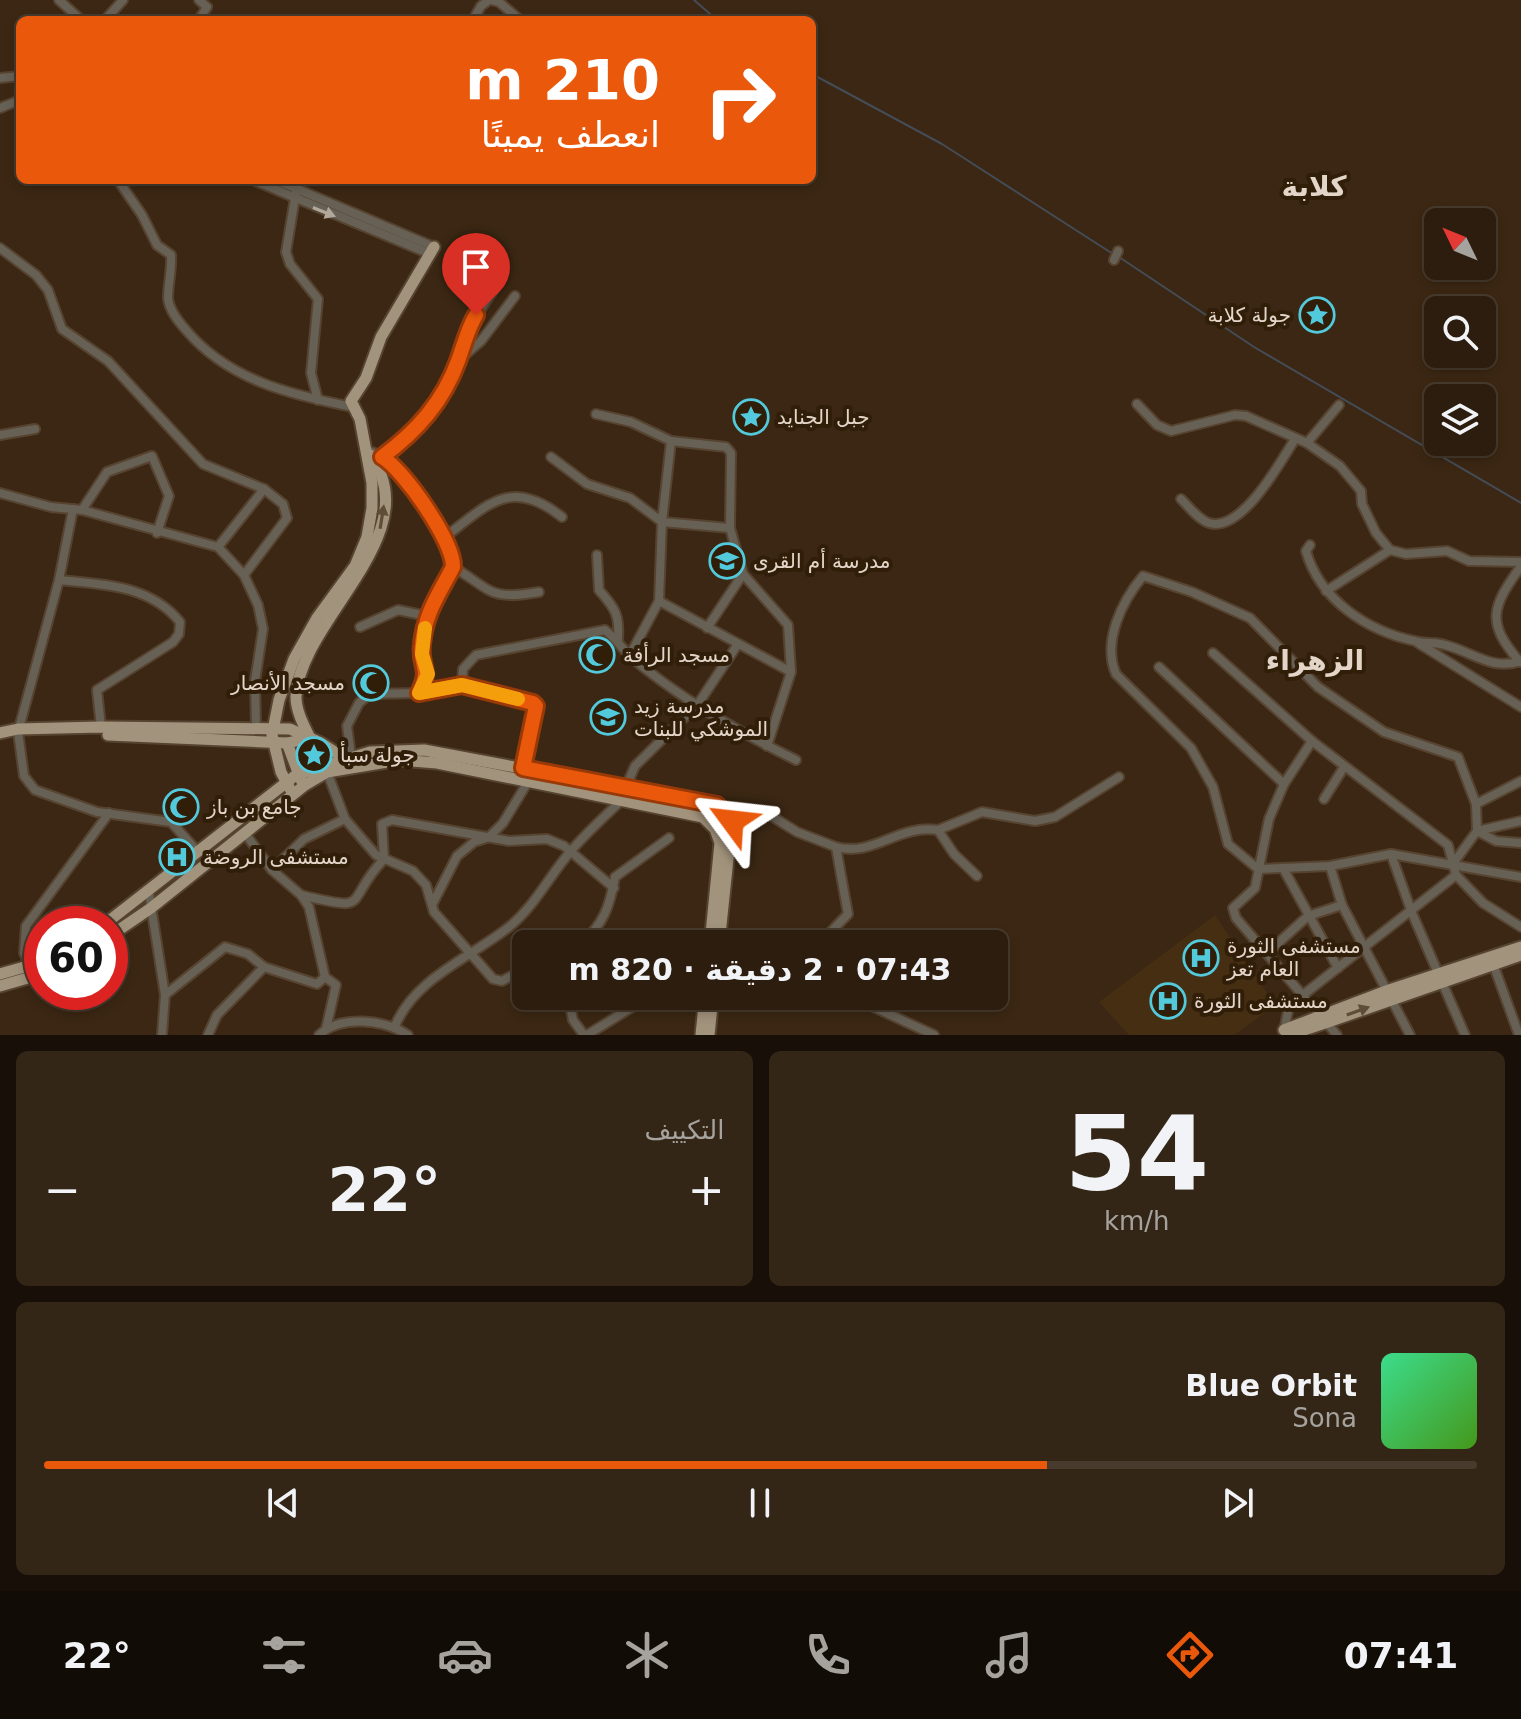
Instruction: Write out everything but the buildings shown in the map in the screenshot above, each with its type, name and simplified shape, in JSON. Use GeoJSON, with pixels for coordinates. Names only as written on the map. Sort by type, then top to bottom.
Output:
{"type":"FeatureCollection","features":[{"type":"Feature","properties":{"kind":"main road"},"geometry":{"type":"LineString","coordinates":[[289,789],[273,735],[294,659],[317,618],[355,566],[367,537],[372,483],[360,419],[351,401],[366,378],[381,337],[432,251]]}},
{"type":"Feature","properties":{"kind":"main road"},"geometry":{"type":"LineString","coordinates":[[311,738],[301,719],[296,697],[307,659],[330,615],[366,564],[379,537],[385,508],[375,460],[365,450]]}},
{"type":"Feature","properties":{"kind":"main road"},"geometry":{"type":"LineString","coordinates":[[0,733],[101,727],[256,728],[287,743],[311,738]]}},
{"type":"Feature","properties":{"kind":"main road"},"geometry":{"type":"LineString","coordinates":[[18,730],[273,735],[290,729],[348,757],[356,768]]}},
{"type":"Feature","properties":{"kind":"main road"},"geometry":{"type":"LineString","coordinates":[[287,743],[296,775],[305,785]]}},
{"type":"Feature","properties":{"kind":"main road"},"geometry":{"type":"LineString","coordinates":[[128,924],[244,832],[289,789],[296,775],[348,757],[424,750],[624,794],[703,817],[715,829],[720,848],[711,930]]}},
{"type":"Feature","properties":{"kind":"main road"},"geometry":{"type":"LineString","coordinates":[[128,908],[198,852],[289,789],[305,785],[327,772],[411,761],[526,774]]}},
{"type":"Feature","properties":{"kind":"main road"},"geometry":{"type":"LineString","coordinates":[[624,794],[717,805],[729,816],[732,842],[721,930]]}},
{"type":"Feature","properties":{"kind":"main road"},"geometry":{"type":"LineString","coordinates":[[1492,961],[1521,947]]}},
{"type":"Feature","properties":{"kind":"main road"},"geometry":{"type":"LineString","coordinates":[[1282,1033],[1442,977],[1521,955]]}},
{"type":"Feature","properties":{"kind":"main road"},"geometry":{"type":"LineString","coordinates":[[0,974],[24,968]]}},
{"type":"Feature","properties":{"kind":"main road"},"geometry":{"type":"LineString","coordinates":[[0,986],[24,979]]}},
{"type":"Feature","properties":{"kind":"main road"},"geometry":{"type":"LineString","coordinates":[[701,1035],[704,1010]]}},
{"type":"Feature","properties":{"kind":"main road"},"geometry":{"type":"LineString","coordinates":[[709,1035],[712,1010]]}},
{"type":"Feature","properties":{"kind":"street"},"geometry":{"type":"LineString","coordinates":[[59,0],[77,16]]}},
{"type":"Feature","properties":{"kind":"street"},"geometry":{"type":"LineString","coordinates":[[109,16],[123,0]]}},
{"type":"Feature","properties":{"kind":"street"},"geometry":{"type":"LineString","coordinates":[[199,0],[207,7],[201,16]]}},
{"type":"Feature","properties":{"kind":"street"},"geometry":{"type":"LineString","coordinates":[[476,16],[490,0],[499,2],[515,16]]}},
{"type":"Feature","properties":{"kind":"street"},"geometry":{"type":"LineString","coordinates":[[121,184],[142,215],[157,245],[171,255],[173,277],[168,299],[174,315],[188,333],[212,356],[240,374],[318,400],[353,407]]}},
{"type":"Feature","properties":{"kind":"street"},"geometry":{"type":"LineString","coordinates":[[261,184],[295,200],[432,251]]}},
{"type":"Feature","properties":{"kind":"street"},"geometry":{"type":"LineString","coordinates":[[318,400],[311,373],[318,299],[290,264],[286,252],[297,184],[432,251]]}},
{"type":"Feature","properties":{"kind":"street"},"geometry":{"type":"LineString","coordinates":[[0,248],[36,275],[48,290],[62,329],[108,361],[203,464],[264,489],[283,504],[287,518],[244,575]]}},
{"type":"Feature","properties":{"kind":"street"},"geometry":{"type":"LineString","coordinates":[[382,457],[416,431],[429,416],[458,361],[467,330],[499,282]]}},
{"type":"Feature","properties":{"kind":"street"},"geometry":{"type":"LineString","coordinates":[[458,361],[481,341],[515,296]]}},
{"type":"Feature","properties":{"kind":"street"},"geometry":{"type":"LineString","coordinates":[[1137,404],[1157,425],[1171,431],[1235,415],[1246,416],[1307,443],[1340,466],[1361,491],[1362,504],[1376,533],[1390,550],[1406,554],[1447,551],[1469,561],[1521,564]]}},
{"type":"Feature","properties":{"kind":"street"},"geometry":{"type":"LineString","coordinates":[[1307,443],[1339,405]]}},
{"type":"Feature","properties":{"kind":"street"},"geometry":{"type":"LineString","coordinates":[[596,414],[631,422],[671,441],[726,447],[731,453],[730,528],[743,574],[788,625],[791,672],[767,746]]}},
{"type":"Feature","properties":{"kind":"street"},"geometry":{"type":"LineString","coordinates":[[0,435],[35,429]]}},
{"type":"Feature","properties":{"kind":"street"},"geometry":{"type":"LineString","coordinates":[[1181,499],[1206,523],[1217,525],[1227,520],[1262,492],[1295,439]]}},
{"type":"Feature","properties":{"kind":"street"},"geometry":{"type":"LineString","coordinates":[[630,655],[659,601],[662,522],[671,441]]}},
{"type":"Feature","properties":{"kind":"street"},"geometry":{"type":"LineString","coordinates":[[365,450],[382,457],[402,475],[445,537],[453,567],[491,594],[515,597],[539,592]]}},
{"type":"Feature","properties":{"kind":"street"},"geometry":{"type":"LineString","coordinates":[[157,533],[169,496],[152,456],[107,472],[78,510],[18,730],[24,776],[35,790],[109,813],[171,822],[198,852]]}},
{"type":"Feature","properties":{"kind":"street"},"geometry":{"type":"LineString","coordinates":[[551,457],[587,484],[630,498],[662,522],[730,528]]}},
{"type":"Feature","properties":{"kind":"street"},"geometry":{"type":"LineString","coordinates":[[218,547],[264,489]]}},
{"type":"Feature","properties":{"kind":"street"},"geometry":{"type":"LineString","coordinates":[[0,493],[218,547],[244,575],[258,605],[263,629],[255,681],[256,728]]}},
{"type":"Feature","properties":{"kind":"street"},"geometry":{"type":"LineString","coordinates":[[445,537],[489,503],[507,496],[526,495],[562,517]]}},
{"type":"Feature","properties":{"kind":"street"},"geometry":{"type":"LineString","coordinates":[[1310,545],[1306,551],[1311,568],[1326,591],[1364,624],[1418,642],[1444,644],[1499,666],[1521,661]]}},
{"type":"Feature","properties":{"kind":"street"},"geometry":{"type":"LineString","coordinates":[[1326,591],[1390,550]]}},
{"type":"Feature","properties":{"kind":"street"},"geometry":{"type":"LineString","coordinates":[[597,555],[599,590],[614,604],[620,619],[618,640]]}},
{"type":"Feature","properties":{"kind":"street"},"geometry":{"type":"LineString","coordinates":[[1521,564],[1503,591],[1495,611],[1501,640],[1521,661]]}},
{"type":"Feature","properties":{"kind":"street"},"geometry":{"type":"LineString","coordinates":[[419,693],[428,674],[421,647],[427,616],[453,567]]}},
{"type":"Feature","properties":{"kind":"street"},"geometry":{"type":"LineString","coordinates":[[707,628],[743,574]]}},
{"type":"Feature","properties":{"kind":"street"},"geometry":{"type":"LineString","coordinates":[[1452,865],[1477,831],[1476,804],[1458,757],[1384,732],[1318,687],[1250,618],[1192,592],[1143,576],[1123,599],[1109,659],[1116,674],[1191,748],[1213,787],[1228,844],[1258,869],[1330,866],[1391,854],[1452,865],[1521,877]]}},
{"type":"Feature","properties":{"kind":"street"},"geometry":{"type":"LineString","coordinates":[[59,580],[139,592],[153,597],[180,622],[179,634],[173,642],[97,690],[101,727]]}},
{"type":"Feature","properties":{"kind":"street"},"geometry":{"type":"LineString","coordinates":[[659,601],[791,672]]}},
{"type":"Feature","properties":{"kind":"street"},"geometry":{"type":"LineString","coordinates":[[360,627],[398,610],[427,616]]}},
{"type":"Feature","properties":{"kind":"street"},"geometry":{"type":"LineString","coordinates":[[462,685],[463,669],[476,655],[605,630],[630,655],[750,740],[796,760]]}},
{"type":"Feature","properties":{"kind":"street"},"geometry":{"type":"LineString","coordinates":[[1418,642],[1456,669],[1521,707]]}},
{"type":"Feature","properties":{"kind":"street"},"geometry":{"type":"LineString","coordinates":[[395,1026],[401,1012],[418,991],[510,927],[537,899],[570,852],[624,794],[635,766],[698,704],[738,644]]}},
{"type":"Feature","properties":{"kind":"street"},"geometry":{"type":"LineString","coordinates":[[1213,653],[1312,741],[1448,845],[1456,875],[1483,903],[1519,923]]}},
{"type":"Feature","properties":{"kind":"street"},"geometry":{"type":"LineString","coordinates":[[1159,667],[1284,784]]}},
{"type":"Feature","properties":{"kind":"street"},"geometry":{"type":"LineString","coordinates":[[348,757],[347,726],[359,703],[369,694],[419,693],[462,685],[535,704],[526,774],[503,823],[489,837],[474,842],[457,856],[433,903]]}},
{"type":"Feature","properties":{"kind":"street"},"geometry":{"type":"LineString","coordinates":[[1312,741],[1284,784],[1269,819],[1255,888],[1233,908],[1236,918],[1337,1035]]}},
{"type":"Feature","properties":{"kind":"street"},"geometry":{"type":"LineString","coordinates":[[1324,799],[1344,767]]}},
{"type":"Feature","properties":{"kind":"street"},"geometry":{"type":"LineString","coordinates":[[327,772],[345,819],[376,855],[413,871],[426,885],[434,912],[498,982],[512,975]]}},
{"type":"Feature","properties":{"kind":"street"},"geometry":{"type":"LineString","coordinates":[[765,812],[797,832],[836,847],[858,851],[901,832],[938,830],[982,812],[1035,821],[1055,817],[1119,777]]}},
{"type":"Feature","properties":{"kind":"street"},"geometry":{"type":"LineString","coordinates":[[1476,804],[1521,781]]}},
{"type":"Feature","properties":{"kind":"street"},"geometry":{"type":"LineString","coordinates":[[41,906],[109,813]]}},
{"type":"Feature","properties":{"kind":"street"},"geometry":{"type":"LineString","coordinates":[[272,870],[304,839],[345,819]]}},
{"type":"Feature","properties":{"kind":"street"},"geometry":{"type":"LineString","coordinates":[[244,832],[272,870],[301,895],[346,906],[361,895],[368,875],[384,859],[382,824],[385,820],[509,841],[547,839],[570,852],[614,888]]}},
{"type":"Feature","properties":{"kind":"street"},"geometry":{"type":"LineString","coordinates":[[1477,831],[1521,821]]}},
{"type":"Feature","properties":{"kind":"street"},"geometry":{"type":"LineString","coordinates":[[938,830],[954,854],[977,876]]}},
{"type":"Feature","properties":{"kind":"street"},"geometry":{"type":"LineString","coordinates":[[1477,831],[1496,841],[1521,843]]}},
{"type":"Feature","properties":{"kind":"street"},"geometry":{"type":"LineString","coordinates":[[594,930],[601,923],[615,877],[669,838]]}},
{"type":"Feature","properties":{"kind":"street"},"geometry":{"type":"LineString","coordinates":[[833,930],[848,914],[836,847]]}},
{"type":"Feature","properties":{"kind":"street"},"geometry":{"type":"LineString","coordinates":[[1391,854],[1412,913],[1465,1035]]}},
{"type":"Feature","properties":{"kind":"street"},"geometry":{"type":"LineString","coordinates":[[1330,866],[1342,905],[1410,1035]]}},
{"type":"Feature","properties":{"kind":"street"},"geometry":{"type":"LineString","coordinates":[[1283,868],[1338,968]]}},
{"type":"Feature","properties":{"kind":"street"},"geometry":{"type":"LineString","coordinates":[[1282,1033],[1289,1006],[1412,913],[1456,875]]}},
{"type":"Feature","properties":{"kind":"street"},"geometry":{"type":"LineString","coordinates":[[149,893],[165,995],[162,1035]]}},
{"type":"Feature","properties":{"kind":"street"},"geometry":{"type":"LineString","coordinates":[[301,895],[319,940],[325,977],[336,985],[322,1032]]}},
{"type":"Feature","properties":{"kind":"street"},"geometry":{"type":"LineString","coordinates":[[1267,953],[1308,916],[1342,905]]}},
{"type":"Feature","properties":{"kind":"street"},"geometry":{"type":"LineString","coordinates":[[165,995],[225,947],[248,954],[264,967],[317,984],[325,977]]}},
{"type":"Feature","properties":{"kind":"street"},"geometry":{"type":"LineString","coordinates":[[1492,961],[1519,1035]]}},
{"type":"Feature","properties":{"kind":"street"},"geometry":{"type":"LineString","coordinates":[[208,1035],[217,1015],[264,967]]}},
{"type":"Feature","properties":{"kind":"street"},"geometry":{"type":"LineString","coordinates":[[571,1010],[573,1020],[586,1035],[627,1010]]}},
{"type":"Feature","properties":{"kind":"street"},"geometry":{"type":"LineString","coordinates":[[880,1010],[934,1035]]}},
{"type":"Feature","properties":{"kind":"street"},"geometry":{"type":"LineString","coordinates":[[322,1032],[371,1020],[395,1026],[408,1035]]}},
{"type":"Feature","properties":{"kind":"shaded area","name":"مستشفى الثورة العام تعز"},"geometry":{"type":"Polygon","coordinates":[[[1215,915],[1275,1005],[1235,1035],[1129,1035],[1099,1002],[1215,915]]]}},
{"type":"Feature","properties":{"kind":"waterway"},"geometry":{"type":"LineString","coordinates":[[694,0],[712,16]]}},
{"type":"Feature","properties":{"kind":"waterway"},"geometry":{"type":"LineString","coordinates":[[816,76],[942,144],[1113,254]]}},
{"type":"Feature","properties":{"kind":"waterway"},"geometry":{"type":"LineString","coordinates":[[1119,257],[1254,347],[1521,503]]}},
{"type":"Feature","properties":{"kind":"slow traffic"},"geometry":{"type":"LineString","coordinates":[[425,628],[421,647],[428,674],[419,693],[462,685],[518,699]]}},
{"type":"Feature","properties":{"kind":"place","name":"جولة كلابة"},"geometry":{"type":"Point","coordinates":[1317,315]}},
{"type":"Feature","properties":{"kind":"place","name":"جبل الجنايد"},"geometry":{"type":"Point","coordinates":[751,417]}},
{"type":"Feature","properties":{"kind":"place","name":"مدرسة أم القرى"},"geometry":{"type":"Point","coordinates":[727,561]}},
{"type":"Feature","properties":{"kind":"place","name":"مسجد الرأفة"},"geometry":{"type":"Point","coordinates":[597,655]}},
{"type":"Feature","properties":{"kind":"place","name":"مسجد الأنصار"},"geometry":{"type":"Point","coordinates":[371,683]}},
{"type":"Feature","properties":{"kind":"place","name":"مدرسة زيد الموشكي للبنات"},"geometry":{"type":"Point","coordinates":[608,717]}},
{"type":"Feature","properties":{"kind":"place","name":"جولة سبأ"},"geometry":{"type":"Point","coordinates":[314,755]}},
{"type":"Feature","properties":{"kind":"place","name":"جامع بن باز"},"geometry":{"type":"Point","coordinates":[181,807]}},
{"type":"Feature","properties":{"kind":"place","name":"مستشفى الروضة"},"geometry":{"type":"Point","coordinates":[177,857]}},
{"type":"Feature","properties":{"kind":"place","name":"مستشفى الثورة العام تعز"},"geometry":{"type":"Point","coordinates":[1201,958]}},
{"type":"Feature","properties":{"kind":"place","name":"مستشفى الثورة"},"geometry":{"type":"Point","coordinates":[1168,1001]}},
{"type":"Feature","properties":{"kind":"district","name":"كلابة"},"geometry":{"type":"Point","coordinates":[1314,186]}},
{"type":"Feature","properties":{"kind":"district","name":"الزهراء"},"geometry":{"type":"Point","coordinates":[1315,660]}},
{"type":"Feature","properties":{"kind":"route"},"geometry":{"type":"LineString","coordinates":[[476,315],[467,330],[452,375],[429,416],[416,431],[382,457],[402,475],[445,537],[453,559],[453,567],[434,597],[427,616],[421,647],[428,674],[419,693],[462,685],[533,703],[536,706],[523,768],[717,805],[732,821]]}}]}
